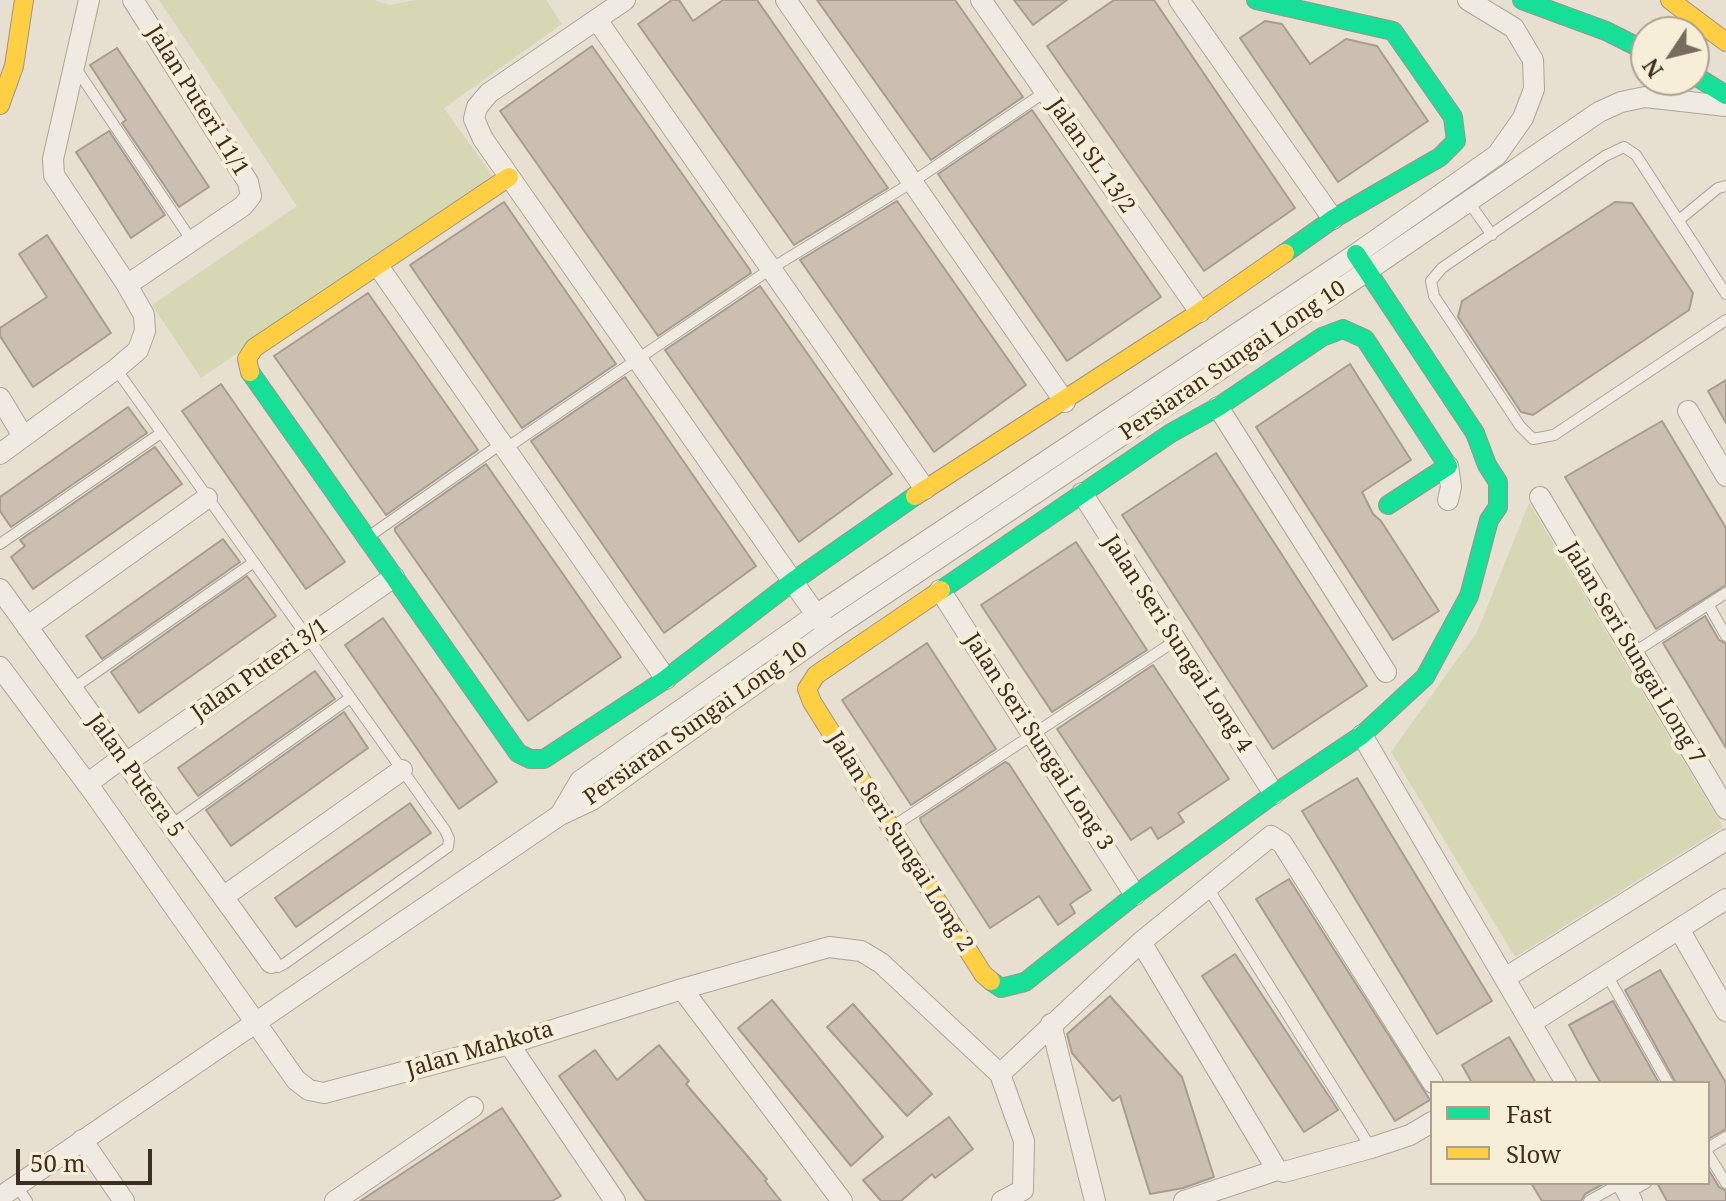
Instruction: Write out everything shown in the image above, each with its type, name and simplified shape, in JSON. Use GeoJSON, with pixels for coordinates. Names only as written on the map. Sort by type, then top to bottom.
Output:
{"type":"FeatureCollection","features":[{"type":"Feature","properties":{"kind":"main road"},"geometry":{"type":"LineString","coordinates":[[0,105],[14,66],[24,0]]}},
{"type":"Feature","properties":{"kind":"main road"},"geometry":{"type":"LineString","coordinates":[[509,177],[254,348],[247,359],[248,369],[518,753],[530,759],[544,759],[666,679],[792,582],[925,489],[1065,402],[1333,219],[1440,157],[1456,141],[1453,117],[1393,31],[1256,0]]}},
{"type":"Feature","properties":{"kind":"main road"},"geometry":{"type":"LineString","coordinates":[[1522,0],[1630,43]]}},
{"type":"Feature","properties":{"kind":"main road"},"geometry":{"type":"LineString","coordinates":[[1670,0],[1726,42]]}},
{"type":"Feature","properties":{"kind":"main road"},"geometry":{"type":"LineString","coordinates":[[1361,262],[1475,433],[1487,465]]}},
{"type":"Feature","properties":{"kind":"main road"},"geometry":{"type":"LineString","coordinates":[[940,590],[1171,433],[1218,407],[1322,337],[1343,329],[1365,339],[1448,466],[1388,505]]}},
{"type":"Feature","properties":{"kind":"main road"},"geometry":{"type":"LineString","coordinates":[[1135,895],[1274,794],[1362,735],[1425,677],[1469,596],[1489,520]]}},
{"type":"Feature","properties":{"kind":"main road","name":"Jalan Seri Sungai Long 2"},"geometry":{"type":"LineString","coordinates":[[940,590],[816,675],[807,689],[812,702],[983,974],[1001,988],[1025,982],[1135,895]]}},
{"type":"Feature","properties":{"kind":"street"},"geometry":{"type":"LineString","coordinates":[[0,454],[116,369],[138,350],[145,331],[144,315],[127,285],[54,175],[53,159],[89,0]]}},
{"type":"Feature","properties":{"kind":"street","name":"Jalan Puteri 11/1"},"geometry":{"type":"LineString","coordinates":[[127,285],[243,206],[251,196],[248,182],[133,0]]}},
{"type":"Feature","properties":{"kind":"street"},"geometry":{"type":"LineString","coordinates":[[625,0],[489,93],[477,107],[474,119],[483,139],[509,177],[822,624]]}},
{"type":"Feature","properties":{"kind":"street"},"geometry":{"type":"LineString","coordinates":[[786,0],[1065,402]]}},
{"type":"Feature","properties":{"kind":"street","name":"Jalan SL 13/2"},"geometry":{"type":"LineString","coordinates":[[981,0],[1200,312]]}},
{"type":"Feature","properties":{"kind":"street"},"geometry":{"type":"LineString","coordinates":[[1179,0],[1333,219]]}},
{"type":"Feature","properties":{"kind":"street","name":"Persiaran Sungai Long 10"},"geometry":{"type":"LineString","coordinates":[[1361,262],[1497,155],[1523,118],[1534,89],[1533,60],[1514,28],[1468,0]]}},
{"type":"Feature","properties":{"kind":"street"},"geometry":{"type":"LineString","coordinates":[[597,20],[925,489]]}},
{"type":"Feature","properties":{"kind":"street","name":"Persiaran Sungai Long 10"},"geometry":{"type":"LineString","coordinates":[[15,1194],[82,1140],[560,815],[592,800],[822,624],[1361,262],[1468,201],[1599,112],[1621,102],[1645,97],[1726,106]]}},
{"type":"Feature","properties":{"kind":"street"},"geometry":{"type":"LineString","coordinates":[[378,266],[666,679]]}},
{"type":"Feature","properties":{"kind":"street"},"geometry":{"type":"LineString","coordinates":[[0,398],[23,436]]}},
{"type":"Feature","properties":{"kind":"street"},"geometry":{"type":"LineString","coordinates":[[1218,407],[1386,672]]}},
{"type":"Feature","properties":{"kind":"street"},"geometry":{"type":"LineString","coordinates":[[1688,411],[1726,476]]}},
{"type":"Feature","properties":{"kind":"street"},"geometry":{"type":"LineString","coordinates":[[1487,465],[1483,492],[1489,520]]}},
{"type":"Feature","properties":{"kind":"street"},"geometry":{"type":"LineString","coordinates":[[1448,466],[1451,487],[1448,500]]}},
{"type":"Feature","properties":{"kind":"street","name":"Jalan Seri Sungai Long 4"},"geometry":{"type":"LineString","coordinates":[[1082,493],[1274,794]]}},
{"type":"Feature","properties":{"kind":"street","name":"Jalan Seri Sungai Long 7"},"geometry":{"type":"LineString","coordinates":[[1540,497],[1726,809]]}},
{"type":"Feature","properties":{"kind":"street"},"geometry":{"type":"LineString","coordinates":[[27,627],[207,498]]}},
{"type":"Feature","properties":{"kind":"street","name":"Jalan Puteri 3/1"},"geometry":{"type":"LineString","coordinates":[[91,789],[394,577]]}},
{"type":"Feature","properties":{"kind":"street","name":"Jalan Putera 5"},"geometry":{"type":"LineString","coordinates":[[0,589],[271,963]]}},
{"type":"Feature","properties":{"kind":"street","name":"Jalan Seri Sungai Long 3"},"geometry":{"type":"LineString","coordinates":[[940,590],[1135,895]]}},
{"type":"Feature","properties":{"kind":"street","name":"Jalan Mahkota"},"geometry":{"type":"LineString","coordinates":[[0,667],[91,789],[296,1080],[309,1090],[324,1093],[509,1044],[682,989],[829,947],[861,951],[881,963],[1000,1074],[1024,1141],[1023,1196]]}},
{"type":"Feature","properties":{"kind":"street"},"geometry":{"type":"LineString","coordinates":[[1362,735],[1565,1081]]}},
{"type":"Feature","properties":{"kind":"street"},"geometry":{"type":"LineString","coordinates":[[223,897],[402,770]]}},
{"type":"Feature","properties":{"kind":"street"},"geometry":{"type":"LineString","coordinates":[[1000,1074],[1141,942],[1271,836],[1282,843],[1432,1081]]}},
{"type":"Feature","properties":{"kind":"street"},"geometry":{"type":"LineString","coordinates":[[1505,978],[1726,840]]}},
{"type":"Feature","properties":{"kind":"street"},"geometry":{"type":"LineString","coordinates":[[1531,1023],[1726,899]]}},
{"type":"Feature","properties":{"kind":"street"},"geometry":{"type":"LineString","coordinates":[[1679,929],[1726,1011]]}},
{"type":"Feature","properties":{"kind":"street"},"geometry":{"type":"LineString","coordinates":[[1141,942],[1277,1170]]}},
{"type":"Feature","properties":{"kind":"street"},"geometry":{"type":"LineString","coordinates":[[682,989],[842,1201]]}},
{"type":"Feature","properties":{"kind":"street"},"geometry":{"type":"LineString","coordinates":[[1051,1024],[1095,1201]]}},
{"type":"Feature","properties":{"kind":"street"},"geometry":{"type":"LineString","coordinates":[[509,1044],[614,1201]]}},
{"type":"Feature","properties":{"kind":"street"},"geometry":{"type":"LineString","coordinates":[[335,1201],[473,1107]]}},
{"type":"Feature","properties":{"kind":"street"},"geometry":{"type":"LineString","coordinates":[[1184,1201],[1277,1170],[1284,1172],[1371,1148],[1410,1135],[1430,1123]]}},
{"type":"Feature","properties":{"kind":"street"},"geometry":{"type":"LineString","coordinates":[[82,1140],[124,1201]]}},
{"type":"Feature","properties":{"kind":"street"},"geometry":{"type":"LineString","coordinates":[[1002,1201],[1023,1196]]}},
{"type":"Feature","properties":{"kind":"lane"},"geometry":{"type":"LineString","coordinates":[[74,66],[192,241]]}},
{"type":"Feature","properties":{"kind":"lane"},"geometry":{"type":"LineString","coordinates":[[366,538],[772,268],[911,183],[1045,92]]}},
{"type":"Feature","properties":{"kind":"lane"},"geometry":{"type":"LineString","coordinates":[[1726,294],[1636,155],[1624,147],[1605,156],[1442,268],[1431,281],[1434,296],[1520,426],[1533,439],[1554,435],[1726,320]]}},
{"type":"Feature","properties":{"kind":"lane"},"geometry":{"type":"LineString","coordinates":[[1679,220],[1718,188],[1726,186]]}},
{"type":"Feature","properties":{"kind":"lane"},"geometry":{"type":"LineString","coordinates":[[1468,201],[1492,235]]}},
{"type":"Feature","properties":{"kind":"lane"},"geometry":{"type":"LineString","coordinates":[[116,369],[449,839],[448,847],[284,964],[278,967],[271,963]]}},
{"type":"Feature","properties":{"kind":"lane"},"geometry":{"type":"LineString","coordinates":[[0,544],[161,433]]}},
{"type":"Feature","properties":{"kind":"lane"},"geometry":{"type":"LineString","coordinates":[[72,689],[254,562]]}},
{"type":"Feature","properties":{"kind":"lane"},"geometry":{"type":"LineString","coordinates":[[1633,653],[1726,593]]}},
{"type":"Feature","properties":{"kind":"lane"},"geometry":{"type":"LineString","coordinates":[[1708,604],[1726,636]]}},
{"type":"Feature","properties":{"kind":"lane"},"geometry":{"type":"LineString","coordinates":[[890,828],[1175,641]]}},
{"type":"Feature","properties":{"kind":"lane"},"geometry":{"type":"LineString","coordinates":[[171,825],[350,698]]}},
{"type":"Feature","properties":{"kind":"lane"},"geometry":{"type":"LineString","coordinates":[[1208,888],[1371,1148]]}},
{"type":"Feature","properties":{"kind":"lane"},"geometry":{"type":"LineString","coordinates":[[1607,975],[1667,1081]]}},
{"type":"Feature","properties":{"kind":"lane"},"geometry":{"type":"LineString","coordinates":[[1710,1149],[1726,1137]]}},
{"type":"Feature","properties":{"kind":"lane"},"geometry":{"type":"LineString","coordinates":[[1710,1155],[1726,1183]]}},
{"type":"Feature","properties":{"kind":"lane"},"geometry":{"type":"LineString","coordinates":[[1589,1201],[1630,1189]]}},
{"type":"Feature","properties":{"kind":"green space"},"geometry":{"type":"Polygon","coordinates":[[[159,0],[374,0],[390,5],[415,0],[546,0],[562,24],[444,108],[494,178],[201,378],[152,305],[297,206],[159,0]]]}},
{"type":"Feature","properties":{"kind":"green space"},"geometry":{"type":"Polygon","coordinates":[[[1529,503],[1723,827],[1515,957],[1391,752],[1477,632],[1529,503]]]}},
{"type":"Feature","properties":{"kind":"building"},"geometry":{"type":"Polygon","coordinates":[[[672,0],[679,0],[693,21],[723,0],[757,0],[888,188],[794,245],[638,24],[672,0]]]}},
{"type":"Feature","properties":{"kind":"building"},"geometry":{"type":"Polygon","coordinates":[[[817,0],[955,0],[1023,97],[931,160],[817,0]]]}},
{"type":"Feature","properties":{"kind":"building"},"geometry":{"type":"Polygon","coordinates":[[[1014,0],[1067,0],[1033,25],[1014,0]]]}},
{"type":"Feature","properties":{"kind":"building"},"geometry":{"type":"Polygon","coordinates":[[[1114,0],[1154,0],[1295,208],[1204,271],[1047,46],[1114,0]]]}},
{"type":"Feature","properties":{"kind":"building"},"geometry":{"type":"Polygon","coordinates":[[[1265,21],[1282,24],[1310,64],[1346,39],[1377,46],[1428,121],[1338,182],[1240,38],[1265,21]]]}},
{"type":"Feature","properties":{"kind":"building"},"geometry":{"type":"Polygon","coordinates":[[[592,46],[751,273],[658,336],[500,111],[592,46]]]}},
{"type":"Feature","properties":{"kind":"building"},"geometry":{"type":"Polygon","coordinates":[[[117,48],[209,187],[179,207],[122,123],[126,120],[90,65],[117,48]]]}},
{"type":"Feature","properties":{"kind":"building"},"geometry":{"type":"Polygon","coordinates":[[[1032,110],[1161,297],[1067,361],[938,174],[1032,110]]]}},
{"type":"Feature","properties":{"kind":"building"},"geometry":{"type":"Polygon","coordinates":[[[109,131],[165,215],[131,238],[76,152],[109,131]]]}},
{"type":"Feature","properties":{"kind":"building"},"geometry":{"type":"Polygon","coordinates":[[[897,201],[1026,385],[934,452],[800,260],[897,201]]]}},
{"type":"Feature","properties":{"kind":"building"},"geometry":{"type":"Polygon","coordinates":[[[504,202],[616,364],[522,428],[410,265],[504,202]]]}},
{"type":"Feature","properties":{"kind":"building"},"geometry":{"type":"Polygon","coordinates":[[[1615,202],[1632,203],[1693,293],[1689,310],[1533,415],[1521,412],[1458,317],[1462,301],[1615,202]]]}},
{"type":"Feature","properties":{"kind":"building"},"geometry":{"type":"Polygon","coordinates":[[[47,235],[111,333],[33,387],[0,336],[0,328],[47,297],[19,254],[47,235]]]}},
{"type":"Feature","properties":{"kind":"building"},"geometry":{"type":"Polygon","coordinates":[[[760,286],[892,474],[799,542],[665,350],[760,286]]]}},
{"type":"Feature","properties":{"kind":"building"},"geometry":{"type":"Polygon","coordinates":[[[368,293],[478,450],[386,515],[274,356],[368,293]]]}},
{"type":"Feature","properties":{"kind":"building"},"geometry":{"type":"Polygon","coordinates":[[[1350,364],[1411,460],[1362,492],[1373,514],[1381,521],[1439,611],[1393,640],[1256,427],[1350,364]]]}},
{"type":"Feature","properties":{"kind":"building"},"geometry":{"type":"Polygon","coordinates":[[[625,377],[756,566],[664,633],[531,441],[625,377]]]}},
{"type":"Feature","properties":{"kind":"building"},"geometry":{"type":"Polygon","coordinates":[[[1726,380],[1726,423],[1708,391],[1726,380]]]}},
{"type":"Feature","properties":{"kind":"building"},"geometry":{"type":"Polygon","coordinates":[[[221,384],[345,562],[306,589],[182,411],[221,384]]]}},
{"type":"Feature","properties":{"kind":"building"},"geometry":{"type":"Polygon","coordinates":[[[128,407],[147,433],[11,527],[0,511],[0,497],[128,407]]]}},
{"type":"Feature","properties":{"kind":"building"},"geometry":{"type":"Polygon","coordinates":[[[1662,421],[1726,528],[1726,585],[1656,629],[1565,477],[1662,421]]]}},
{"type":"Feature","properties":{"kind":"building"},"geometry":{"type":"Polygon","coordinates":[[[155,447],[182,484],[33,589],[11,557],[25,546],[20,540],[155,447]]]}},
{"type":"Feature","properties":{"kind":"building"},"geometry":{"type":"Polygon","coordinates":[[[1216,453],[1367,686],[1273,749],[1122,515],[1216,453]]]}},
{"type":"Feature","properties":{"kind":"building"},"geometry":{"type":"Polygon","coordinates":[[[486,464],[621,657],[528,721],[395,531],[395,528],[486,464]]]}},
{"type":"Feature","properties":{"kind":"building"},"geometry":{"type":"Polygon","coordinates":[[[223,539],[240,562],[102,659],[86,636],[223,539]]]}},
{"type":"Feature","properties":{"kind":"building"},"geometry":{"type":"Polygon","coordinates":[[[1076,542],[1147,650],[1052,712],[981,605],[1076,542]]]}},
{"type":"Feature","properties":{"kind":"building"},"geometry":{"type":"Polygon","coordinates":[[[247,576],[276,616],[139,713],[111,672],[247,576]]]}},
{"type":"Feature","properties":{"kind":"building"},"geometry":{"type":"Polygon","coordinates":[[[1705,616],[1719,640],[1726,644],[1726,748],[1663,643],[1705,616]]]}},
{"type":"Feature","properties":{"kind":"building"},"geometry":{"type":"Polygon","coordinates":[[[383,618],[497,782],[459,809],[345,645],[383,618]]]}},
{"type":"Feature","properties":{"kind":"building"},"geometry":{"type":"Polygon","coordinates":[[[927,643],[996,749],[911,805],[842,700],[927,643]]]}},
{"type":"Feature","properties":{"kind":"building"},"geometry":{"type":"Polygon","coordinates":[[[1153,665],[1229,779],[1178,813],[1184,822],[1158,839],[1151,827],[1131,840],[1057,729],[1153,665]]]}},
{"type":"Feature","properties":{"kind":"building"},"geometry":{"type":"Polygon","coordinates":[[[315,671],[335,699],[198,796],[178,768],[315,671]]]}},
{"type":"Feature","properties":{"kind":"building"},"geometry":{"type":"Polygon","coordinates":[[[344,712],[368,748],[231,846],[206,810],[344,712]]]}},
{"type":"Feature","properties":{"kind":"building"},"geometry":{"type":"Polygon","coordinates":[[[1005,762],[1091,890],[1070,904],[1075,913],[1058,925],[1039,896],[990,928],[921,822],[920,818],[1005,762]]]}},
{"type":"Feature","properties":{"kind":"building"},"geometry":{"type":"Polygon","coordinates":[[[1357,778],[1492,1001],[1437,1034],[1302,811],[1357,778]]]}},
{"type":"Feature","properties":{"kind":"building"},"geometry":{"type":"Polygon","coordinates":[[[410,803],[431,833],[296,927],[275,898],[410,803]]]}},
{"type":"Feature","properties":{"kind":"building"},"geometry":{"type":"Polygon","coordinates":[[[1289,879],[1430,1100],[1395,1121],[1256,899],[1289,879]]]}},
{"type":"Feature","properties":{"kind":"building"},"geometry":{"type":"Polygon","coordinates":[[[1235,954],[1338,1110],[1304,1132],[1202,976],[1235,954]]]}},
{"type":"Feature","properties":{"kind":"building"},"geometry":{"type":"Polygon","coordinates":[[[1660,970],[1726,1083],[1726,1129],[1710,1138],[1710,1081],[1675,1081],[1625,990],[1660,970]]]}},
{"type":"Feature","properties":{"kind":"building"},"geometry":{"type":"Polygon","coordinates":[[[1110,996],[1182,1077],[1214,1177],[1183,1188],[1150,1194],[1120,1096],[1113,1101],[1072,1053],[1067,1034],[1110,996]]]}},
{"type":"Feature","properties":{"kind":"building"},"geometry":{"type":"Polygon","coordinates":[[[772,1000],[883,1137],[851,1166],[738,1028],[772,1000]]]}},
{"type":"Feature","properties":{"kind":"building"},"geometry":{"type":"Polygon","coordinates":[[[1613,1001],[1658,1081],[1600,1081],[1569,1025],[1613,1001]]]}},
{"type":"Feature","properties":{"kind":"building"},"geometry":{"type":"Polygon","coordinates":[[[853,1004],[932,1094],[907,1116],[827,1027],[853,1004]]]}},
{"type":"Feature","properties":{"kind":"building"},"geometry":{"type":"Polygon","coordinates":[[[1509,1037],[1535,1081],[1471,1081],[1462,1065],[1509,1037]]]}},
{"type":"Feature","properties":{"kind":"building"},"geometry":{"type":"Polygon","coordinates":[[[659,1045],[689,1081],[686,1084],[767,1179],[765,1181],[781,1201],[646,1201],[559,1076],[595,1050],[617,1080],[659,1045]]]}},
{"type":"Feature","properties":{"kind":"building"},"geometry":{"type":"Polygon","coordinates":[[[502,1108],[561,1196],[552,1201],[360,1201],[502,1108]]]}},
{"type":"Feature","properties":{"kind":"building"},"geometry":{"type":"Polygon","coordinates":[[[949,1117],[973,1149],[935,1178],[932,1174],[901,1201],[881,1201],[863,1180],[949,1117]]]}},
{"type":"Feature","properties":{"kind":"building"},"geometry":{"type":"Polygon","coordinates":[[[1710,1172],[1719,1187],[1726,1191],[1726,1201],[1667,1201],[1658,1185],[1710,1185],[1710,1172]]]}},
{"type":"Feature","properties":{"kind":"building"},"geometry":{"type":"Polygon","coordinates":[[[1532,1185],[1601,1185],[1585,1194],[1581,1201],[1542,1201],[1532,1185]]]}},
{"type":"Feature","properties":{"kind":"traffic: fast"},"geometry":{"type":"LineString","coordinates":[[1256,0],[1393,31],[1453,117],[1456,141],[1440,157],[1333,219],[1285,253]]}},
{"type":"Feature","properties":{"kind":"traffic: fast"},"geometry":{"type":"LineString","coordinates":[[1522,0],[1630,43]]}},
{"type":"Feature","properties":{"kind":"traffic: fast"},"geometry":{"type":"LineString","coordinates":[[1710,85],[1726,95]]}},
{"type":"Feature","properties":{"kind":"traffic: fast"},"geometry":{"type":"LineString","coordinates":[[991,981],[1001,988],[1025,982],[1135,895],[1274,794],[1362,735],[1425,677],[1469,596],[1489,520],[1498,507],[1498,482],[1487,465],[1475,433],[1356,254]]}},
{"type":"Feature","properties":{"kind":"traffic: fast"},"geometry":{"type":"LineString","coordinates":[[941,590],[1171,433],[1218,407],[1322,337],[1343,329],[1365,339],[1448,466],[1388,505]]}},
{"type":"Feature","properties":{"kind":"traffic: fast"},"geometry":{"type":"LineString","coordinates":[[250,372],[518,753],[530,759],[544,759],[666,679],[792,582],[915,496]]}},
{"type":"Feature","properties":{"kind":"traffic: slow"},"geometry":{"type":"LineString","coordinates":[[0,105],[14,66],[24,0]]}},
{"type":"Feature","properties":{"kind":"traffic: slow"},"geometry":{"type":"LineString","coordinates":[[1670,0],[1726,42]]}},
{"type":"Feature","properties":{"kind":"traffic: slow"},"geometry":{"type":"LineString","coordinates":[[250,372],[247,359],[254,348],[509,177]]}},
{"type":"Feature","properties":{"kind":"traffic: slow"},"geometry":{"type":"LineString","coordinates":[[915,496],[1200,312],[1285,253]]}},
{"type":"Feature","properties":{"kind":"traffic: slow"},"geometry":{"type":"LineString","coordinates":[[941,590],[816,675],[807,689],[812,702],[983,974],[991,981]]}}]}
